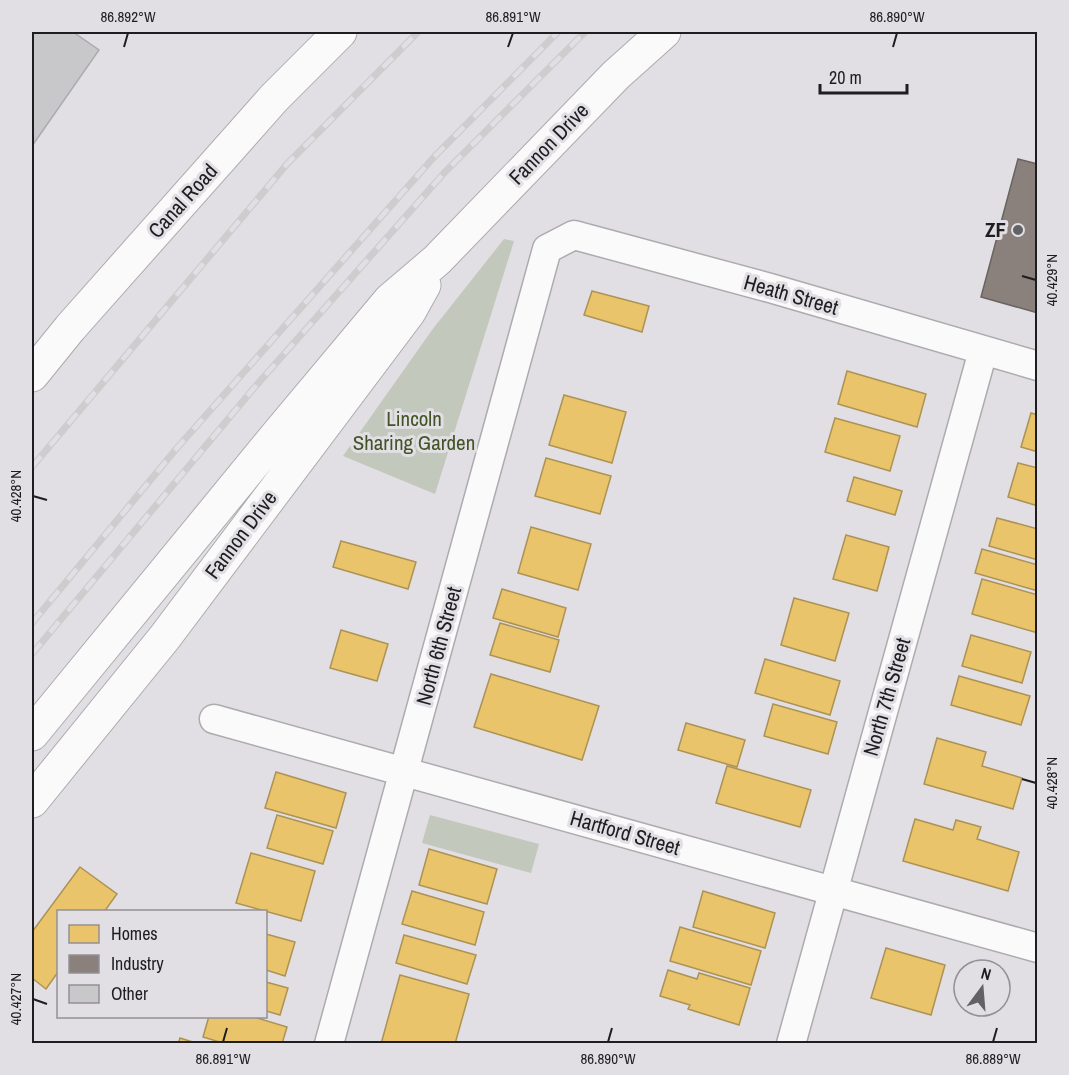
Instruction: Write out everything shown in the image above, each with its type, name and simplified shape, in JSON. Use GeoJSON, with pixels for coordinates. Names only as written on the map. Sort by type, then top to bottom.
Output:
{"type":"FeatureCollection","features":[{"type":"Feature","properties":{"kind":"street","name":"Canal Road"},"geometry":{"type":"LineString","coordinates":[[32,375],[70,328],[266,107],[340,32]]}},
{"type":"Feature","properties":{"kind":"street","name":"Fannon Drive"},"geometry":{"type":"LineString","coordinates":[[32,734],[390,300],[437,260],[616,75],[663,32]]}},
{"type":"Feature","properties":{"kind":"street","name":"Heath Street"},"geometry":{"type":"LineString","coordinates":[[547,249],[574,235],[770,288],[1038,366]]}},
{"type":"Feature","properties":{"kind":"street","name":"North 6th Street"},"geometry":{"type":"LineString","coordinates":[[329,1044],[547,249]]}},
{"type":"Feature","properties":{"kind":"street","name":"Fannon Drive"},"geometry":{"type":"LineString","coordinates":[[32,801],[165,637],[409,312],[437,260]]}},
{"type":"Feature","properties":{"kind":"street","name":"North 7th Street"},"geometry":{"type":"LineString","coordinates":[[791,1044],[983,351]]}},
{"type":"Feature","properties":{"kind":"street","name":"Hartford Street"},"geometry":{"type":"LineString","coordinates":[[214,719],[1038,948]]}},
{"type":"Feature","properties":{"kind":"green space","name":"Lincoln Sharing Garden"},"geometry":{"type":"Polygon","coordinates":[[[504,239],[514,241],[435,494],[343,456],[432,330],[504,239]]]}},
{"type":"Feature","properties":{"kind":"green space"},"geometry":{"type":"Polygon","coordinates":[[[430,815],[539,844],[531,873],[422,843],[430,815]]]}},
{"type":"Feature","properties":{"kind":"building: Homes"},"geometry":{"type":"Polygon","coordinates":[[[592,291],[649,306],[642,332],[584,315],[592,291]]]}},
{"type":"Feature","properties":{"kind":"building: Homes"},"geometry":{"type":"Polygon","coordinates":[[[847,371],[926,394],[917,427],[838,404],[847,371]]]}},
{"type":"Feature","properties":{"kind":"building: Homes"},"geometry":{"type":"Polygon","coordinates":[[[564,395],[626,412],[612,463],[549,445],[564,395]]]}},
{"type":"Feature","properties":{"kind":"building: Homes"},"geometry":{"type":"Polygon","coordinates":[[[1031,413],[1038,415],[1038,452],[1021,447],[1031,413]]]}},
{"type":"Feature","properties":{"kind":"building: Homes"},"geometry":{"type":"Polygon","coordinates":[[[835,418],[900,436],[890,471],[825,452],[835,418]]]}},
{"type":"Feature","properties":{"kind":"building: Homes"},"geometry":{"type":"Polygon","coordinates":[[[546,458],[611,476],[600,514],[535,496],[546,458]]]}},
{"type":"Feature","properties":{"kind":"building: Homes"},"geometry":{"type":"Polygon","coordinates":[[[1018,463],[1038,468],[1038,506],[1008,497],[1018,463]]]}},
{"type":"Feature","properties":{"kind":"building: Homes"},"geometry":{"type":"Polygon","coordinates":[[[854,477],[902,491],[895,515],[847,501],[854,477]]]}},
{"type":"Feature","properties":{"kind":"building: Homes"},"geometry":{"type":"Polygon","coordinates":[[[997,518],[1038,529],[1038,560],[989,546],[997,518]]]}},
{"type":"Feature","properties":{"kind":"building: Homes"},"geometry":{"type":"Polygon","coordinates":[[[531,527],[591,544],[578,590],[518,573],[531,527]]]}},
{"type":"Feature","properties":{"kind":"building: Homes"},"geometry":{"type":"Polygon","coordinates":[[[846,535],[889,547],[877,591],[833,579],[846,535]]]}},
{"type":"Feature","properties":{"kind":"building: Homes"},"geometry":{"type":"Polygon","coordinates":[[[341,541],[416,562],[408,589],[333,567],[341,541]]]}},
{"type":"Feature","properties":{"kind":"building: Homes"},"geometry":{"type":"Polygon","coordinates":[[[982,549],[1038,565],[1038,591],[975,573],[982,549]]]}},
{"type":"Feature","properties":{"kind":"building: Homes"},"geometry":{"type":"Polygon","coordinates":[[[982,579],[1038,595],[1038,633],[972,614],[982,579]]]}},
{"type":"Feature","properties":{"kind":"building: Homes"},"geometry":{"type":"Polygon","coordinates":[[[502,589],[566,608],[558,637],[493,618],[502,589]]]}},
{"type":"Feature","properties":{"kind":"building: Homes"},"geometry":{"type":"Polygon","coordinates":[[[794,598],[849,613],[835,661],[781,645],[794,598]]]}},
{"type":"Feature","properties":{"kind":"building: Homes"},"geometry":{"type":"Polygon","coordinates":[[[500,623],[559,640],[550,672],[490,655],[500,623]]]}},
{"type":"Feature","properties":{"kind":"building: Homes"},"geometry":{"type":"Polygon","coordinates":[[[341,630],[388,644],[377,681],[330,668],[341,630]]]}},
{"type":"Feature","properties":{"kind":"building: Homes"},"geometry":{"type":"Polygon","coordinates":[[[971,635],[1031,652],[1022,683],[962,666],[971,635]]]}},
{"type":"Feature","properties":{"kind":"building: Homes"},"geometry":{"type":"Polygon","coordinates":[[[765,659],[840,681],[830,715],[755,693],[765,659]]]}},
{"type":"Feature","properties":{"kind":"building: Homes"},"geometry":{"type":"Polygon","coordinates":[[[491,674],[599,706],[582,760],[474,727],[491,674]]]}},
{"type":"Feature","properties":{"kind":"building: Homes"},"geometry":{"type":"Polygon","coordinates":[[[959,676],[1030,696],[1021,725],[951,705],[959,676]]]}},
{"type":"Feature","properties":{"kind":"building: Homes"},"geometry":{"type":"Polygon","coordinates":[[[773,704],[837,722],[828,754],[764,736],[773,704]]]}},
{"type":"Feature","properties":{"kind":"building: Homes"},"geometry":{"type":"Polygon","coordinates":[[[686,723],[745,740],[737,767],[678,750],[686,723]]]}},
{"type":"Feature","properties":{"kind":"building: Homes"},"geometry":{"type":"Polygon","coordinates":[[[937,738],[986,752],[982,766],[1022,778],[1013,809],[924,784],[937,738]]]}},
{"type":"Feature","properties":{"kind":"building: Homes"},"geometry":{"type":"Polygon","coordinates":[[[727,766],[811,790],[800,827],[716,803],[727,766]]]}},
{"type":"Feature","properties":{"kind":"building: Homes"},"geometry":{"type":"Polygon","coordinates":[[[276,772],[346,793],[336,828],[265,808],[276,772]]]}},
{"type":"Feature","properties":{"kind":"building: Homes"},"geometry":{"type":"Polygon","coordinates":[[[277,815],[333,831],[323,864],[267,848],[277,815]]]}},
{"type":"Feature","properties":{"kind":"building: Homes"},"geometry":{"type":"Polygon","coordinates":[[[915,819],[953,830],[956,820],[981,827],[977,839],[1019,852],[1008,891],[903,861],[915,819]]]}},
{"type":"Feature","properties":{"kind":"building: Homes"},"geometry":{"type":"Polygon","coordinates":[[[429,849],[497,869],[487,904],[419,885],[429,849]]]}},
{"type":"Feature","properties":{"kind":"building: Homes"},"geometry":{"type":"Polygon","coordinates":[[[251,853],[315,871],[301,921],[236,903],[251,853]]]}},
{"type":"Feature","properties":{"kind":"building: Homes"},"geometry":{"type":"Polygon","coordinates":[[[80,867],[117,894],[105,910],[57,910],[57,973],[46,989],[32,978],[32,932],[80,867]]]}},
{"type":"Feature","properties":{"kind":"building: Homes"},"geometry":{"type":"Polygon","coordinates":[[[412,891],[484,912],[475,945],[402,924],[412,891]]]}},
{"type":"Feature","properties":{"kind":"building: Homes"},"geometry":{"type":"Polygon","coordinates":[[[703,891],[775,913],[765,948],[693,927],[703,891]]]}},
{"type":"Feature","properties":{"kind":"building: Homes"},"geometry":{"type":"Polygon","coordinates":[[[680,927],[761,951],[751,985],[670,961],[680,927]]]}},
{"type":"Feature","properties":{"kind":"building: Homes"},"geometry":{"type":"Polygon","coordinates":[[[267,934],[295,942],[285,976],[267,970],[267,934]]]}},
{"type":"Feature","properties":{"kind":"building: Homes"},"geometry":{"type":"Polygon","coordinates":[[[404,935],[476,955],[467,984],[396,963],[404,935]]]}},
{"type":"Feature","properties":{"kind":"building: Homes"},"geometry":{"type":"Polygon","coordinates":[[[886,948],[945,965],[931,1015],[871,998],[886,948]]]}},
{"type":"Feature","properties":{"kind":"building: Homes"},"geometry":{"type":"Polygon","coordinates":[[[668,970],[697,979],[699,973],[750,988],[739,1025],[688,1009],[690,1005],[660,996],[668,970]]]}},
{"type":"Feature","properties":{"kind":"building: Homes"},"geometry":{"type":"Polygon","coordinates":[[[400,975],[469,994],[455,1044],[381,1044],[400,975]]]}},
{"type":"Feature","properties":{"kind":"building: Homes"},"geometry":{"type":"Polygon","coordinates":[[[267,982],[288,988],[280,1015],[267,1011],[267,982]]]}},
{"type":"Feature","properties":{"kind":"building: Homes"},"geometry":{"type":"Polygon","coordinates":[[[208,1018],[258,1018],[287,1027],[282,1044],[226,1044],[203,1037],[208,1018]]]}},
{"type":"Feature","properties":{"kind":"building: Homes"},"geometry":{"type":"Polygon","coordinates":[[[180,1038],[199,1044],[178,1044],[180,1038]]]}},
{"type":"Feature","properties":{"kind":"building: Industry","name":"ZF"},"geometry":{"type":"Polygon","coordinates":[[[1018,159],[1038,164],[1038,313],[981,297],[1018,159]]]}},
{"type":"Feature","properties":{"kind":"building: Other"},"geometry":{"type":"Polygon","coordinates":[[[32,32],[73,32],[99,50],[32,146],[32,32]]]}},
{"type":"Feature","properties":{"kind":"railway"},"geometry":{"type":"LineString","coordinates":[[32,467],[287,164],[418,32]]}},
{"type":"Feature","properties":{"kind":"railway"},"geometry":{"type":"LineString","coordinates":[[32,623],[177,448],[434,157],[558,32]]}},
{"type":"Feature","properties":{"kind":"railway"},"geometry":{"type":"LineString","coordinates":[[32,654],[254,388],[444,173],[585,32]]}},
{"type":"Feature","properties":{"kind":"place","name":"ZF"},"geometry":{"type":"Point","coordinates":[1018,230]}}]}
